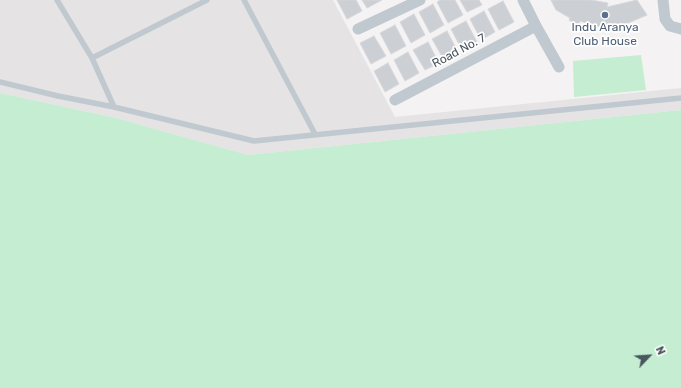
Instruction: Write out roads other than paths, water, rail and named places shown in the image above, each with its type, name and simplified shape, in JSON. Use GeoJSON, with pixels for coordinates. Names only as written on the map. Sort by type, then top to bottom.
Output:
{"type":"FeatureCollection","features":[{"type":"Feature","properties":{"kind":"street"},"geometry":{"type":"LineString","coordinates":[[358,29],[420,0]]}},
{"type":"Feature","properties":{"kind":"street"},"geometry":{"type":"LineString","coordinates":[[523,0],[559,67]]}},
{"type":"Feature","properties":{"kind":"street"},"geometry":{"type":"LineString","coordinates":[[663,0],[665,19],[670,26],[681,29]]}},
{"type":"Feature","properties":{"kind":"street","name":"Road No. 7"},"geometry":{"type":"LineString","coordinates":[[395,100],[536,26]]}},
{"type":"Feature","properties":{"kind":"lane"},"geometry":{"type":"LineString","coordinates":[[57,0],[92,58],[114,107]]}},
{"type":"Feature","properties":{"kind":"lane"},"geometry":{"type":"LineString","coordinates":[[92,58],[207,0]]}},
{"type":"Feature","properties":{"kind":"lane"},"geometry":{"type":"LineString","coordinates":[[244,0],[315,134]]}},
{"type":"Feature","properties":{"kind":"lane"},"geometry":{"type":"LineString","coordinates":[[0,82],[58,96],[114,107],[254,141],[681,98]]}},
{"type":"Feature","properties":{"kind":"place","name":"Indu Aranya Club House"},"geometry":{"type":"Point","coordinates":[605,15]}}]}
